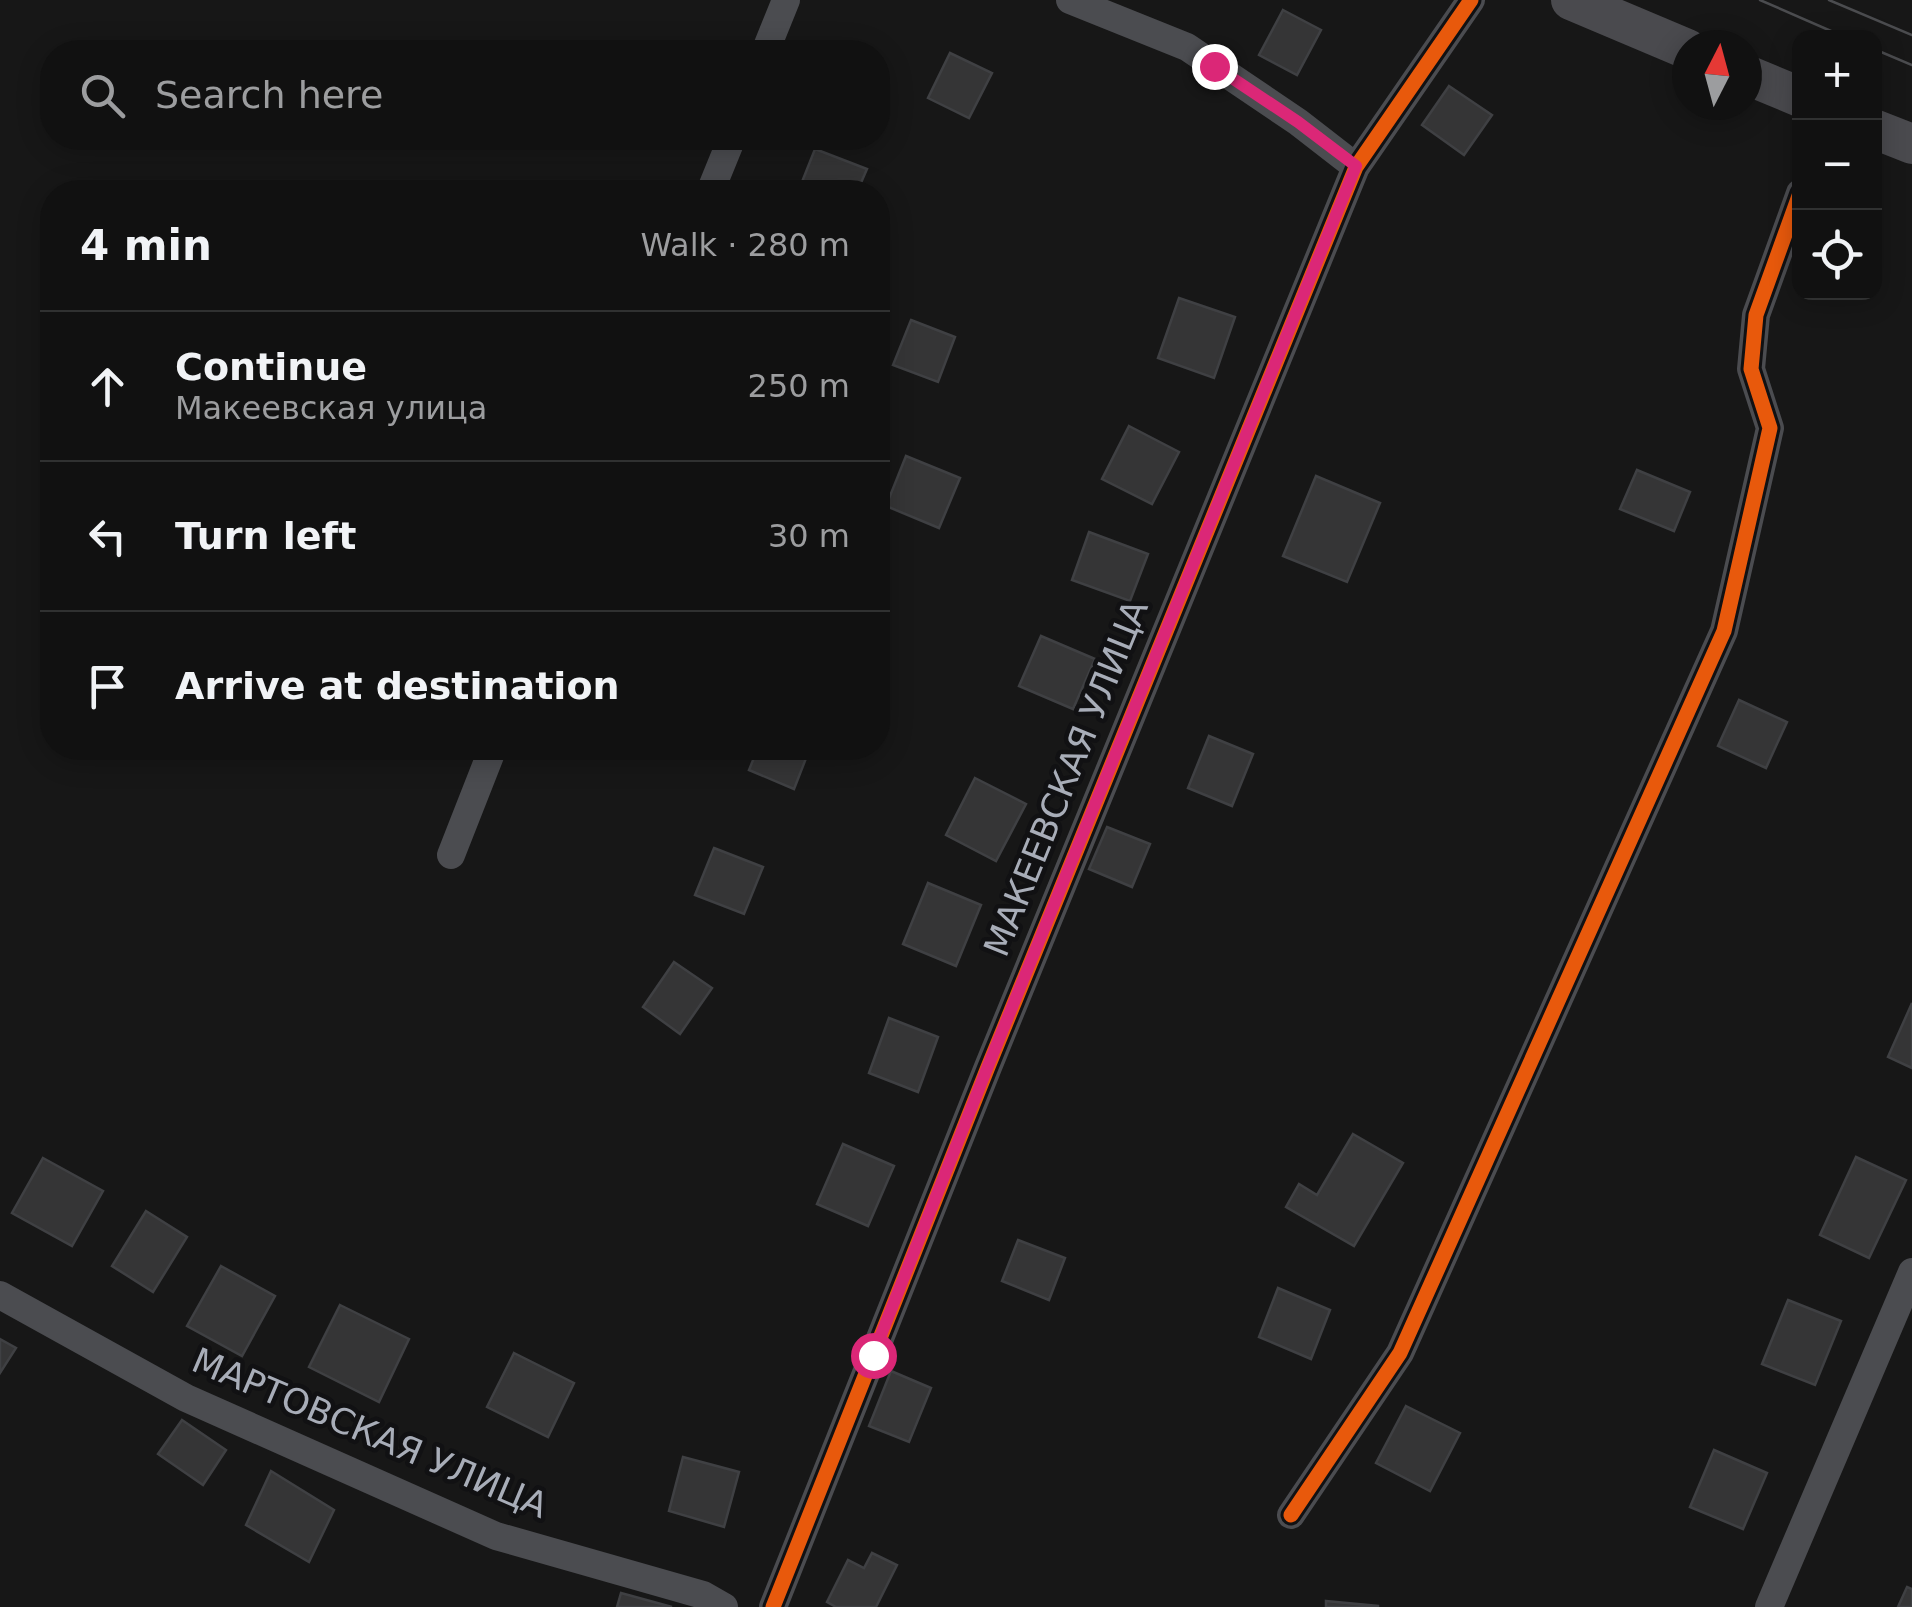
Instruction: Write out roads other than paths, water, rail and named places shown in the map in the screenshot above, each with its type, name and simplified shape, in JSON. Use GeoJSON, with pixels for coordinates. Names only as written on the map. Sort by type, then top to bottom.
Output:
{"type":"FeatureCollection","features":[{"type":"Feature","properties":{"kind":"main road"},"geometry":{"type":"LineString","coordinates":[[1571,0],[1672,44]]}},
{"type":"Feature","properties":{"kind":"main road"},"geometry":{"type":"LineString","coordinates":[[1762,82],[1792,95]]}},
{"type":"Feature","properties":{"kind":"main road"},"geometry":{"type":"LineString","coordinates":[[1882,131],[1912,144]]}},
{"type":"Feature","properties":{"kind":"street"},"geometry":{"type":"LineString","coordinates":[[770,40],[786,0]]}},
{"type":"Feature","properties":{"kind":"street"},"geometry":{"type":"LineString","coordinates":[[1070,0],[1187,47],[1356,166]]}},
{"type":"Feature","properties":{"kind":"street","name":"МАКЕЕВСКАЯ УЛИЦА"},"geometry":{"type":"LineString","coordinates":[[773,1607],[988,1066],[1356,166],[1471,0]]}},
{"type":"Feature","properties":{"kind":"street"},"geometry":{"type":"LineString","coordinates":[[715,180],[727,150]]}},
{"type":"Feature","properties":{"kind":"street"},"geometry":{"type":"LineString","coordinates":[[1291,1516],[1400,1354],[1724,631],[1770,428],[1751,369],[1756,315],[1794,210]]}},
{"type":"Feature","properties":{"kind":"street"},"geometry":{"type":"LineString","coordinates":[[451,854],[488,760]]}},
{"type":"Feature","properties":{"kind":"street"},"geometry":{"type":"LineString","coordinates":[[1769,1607],[1912,1272]]}},
{"type":"Feature","properties":{"kind":"street","name":"МАРТОВСКАЯ УЛИЦА"},"geometry":{"type":"LineString","coordinates":[[0,1295],[186,1398],[496,1536],[703,1595],[724,1607]]}},
{"type":"Feature","properties":{"kind":"tram line"},"geometry":{"type":"LineString","coordinates":[[1760,0],[1829,30]]}},
{"type":"Feature","properties":{"kind":"tram line"},"geometry":{"type":"LineString","coordinates":[[1829,0],[1912,35]]}},
{"type":"Feature","properties":{"kind":"tram line"},"geometry":{"type":"LineString","coordinates":[[1882,52],[1912,65]]}}]}
